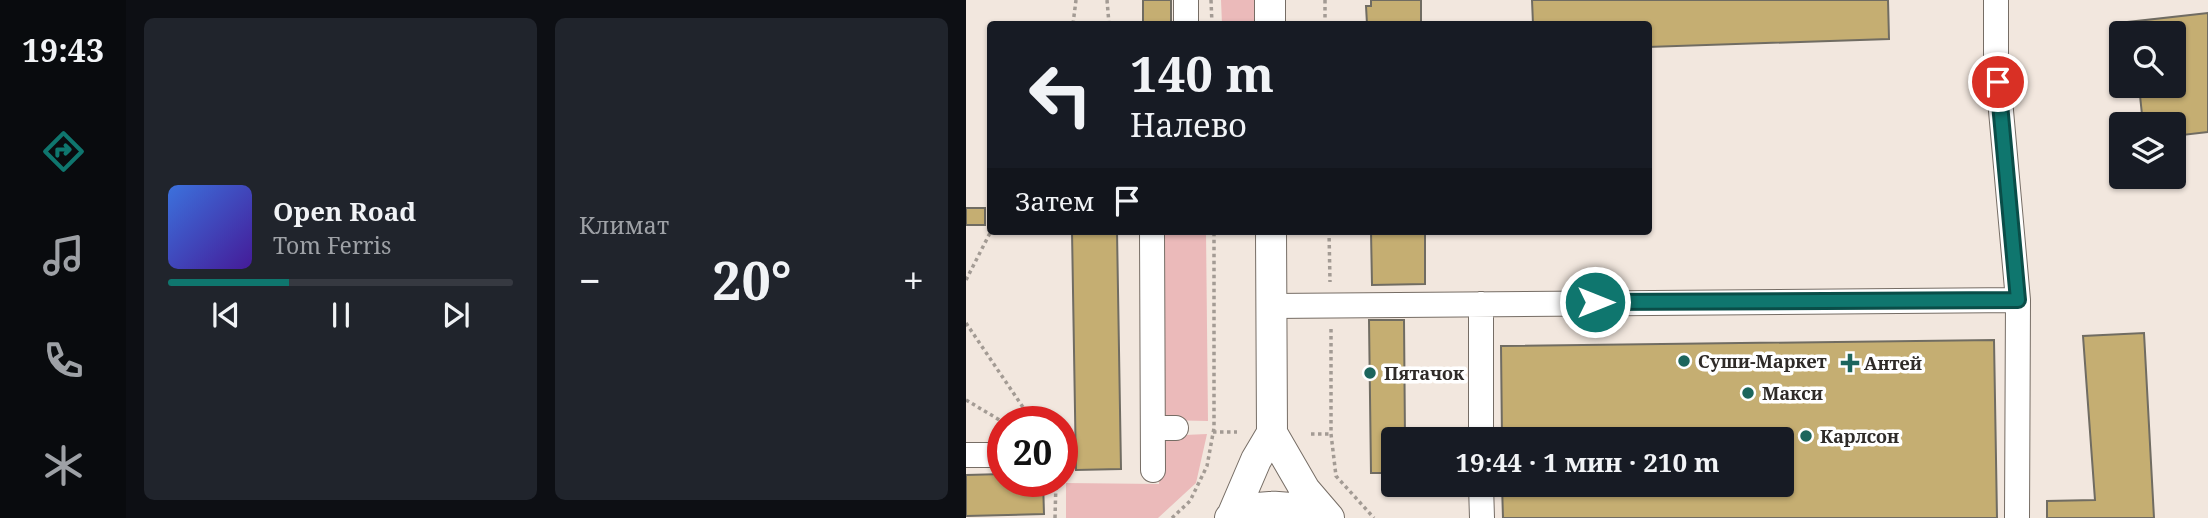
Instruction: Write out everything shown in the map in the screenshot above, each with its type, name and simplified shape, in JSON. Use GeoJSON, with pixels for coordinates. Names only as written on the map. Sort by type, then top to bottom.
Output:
{"type":"FeatureCollection","features":[{"type":"Feature","properties":{"kind":"main road"},"geometry":{"type":"LineString","coordinates":[[1269,0],[1270,21]]}},
{"type":"Feature","properties":{"kind":"main road"},"geometry":{"type":"LineString","coordinates":[[1271,235],[1272,433],[1305,490],[1329,518]]}},
{"type":"Feature","properties":{"kind":"main road"},"geometry":{"type":"LineString","coordinates":[[1231,517],[1256,460],[1272,433]]}},
{"type":"Feature","properties":{"kind":"main road"},"geometry":{"type":"LineString","coordinates":[[1231,517],[1267,506],[1302,509],[1321,518]]}},
{"type":"Feature","properties":{"kind":"lane"},"geometry":{"type":"LineString","coordinates":[[1186,0],[1186,21]]}},
{"type":"Feature","properties":{"kind":"lane"},"geometry":{"type":"LineString","coordinates":[[1996,0],[1996,55],[2018,300],[2017,518]]}},
{"type":"Feature","properties":{"kind":"lane"},"geometry":{"type":"LineString","coordinates":[[1152,235],[1165,428],[1153,470]]}},
{"type":"Feature","properties":{"kind":"lane"},"geometry":{"type":"LineString","coordinates":[[1271,306],[2018,300]]}},
{"type":"Feature","properties":{"kind":"lane"},"geometry":{"type":"LineString","coordinates":[[1481,304],[1481,427]]}},
{"type":"Feature","properties":{"kind":"lane"},"geometry":{"type":"LineString","coordinates":[[966,455],[987,455]]}},
{"type":"Feature","properties":{"kind":"lane"},"geometry":{"type":"LineString","coordinates":[[1482,497],[1482,518]]}},
{"type":"Feature","properties":{"kind":"path"},"geometry":{"type":"LineString","coordinates":[[1073,21],[1076,0]]}},
{"type":"Feature","properties":{"kind":"path"},"geometry":{"type":"LineString","coordinates":[[1107,0],[1110,21]]}},
{"type":"Feature","properties":{"kind":"path"},"geometry":{"type":"LineString","coordinates":[[1212,0],[1212,21]]}},
{"type":"Feature","properties":{"kind":"path"},"geometry":{"type":"LineString","coordinates":[[1325,0],[1325,21]]}},
{"type":"Feature","properties":{"kind":"path"},"geometry":{"type":"LineString","coordinates":[[966,280],[989,235]]}},
{"type":"Feature","properties":{"kind":"path"},"geometry":{"type":"LineString","coordinates":[[1172,518],[1190,501],[1207,467],[1213,432],[1214,235]]}},
{"type":"Feature","properties":{"kind":"path"},"geometry":{"type":"LineString","coordinates":[[1329,235],[1331,433],[1336,477],[1374,518]]}},
{"type":"Feature","properties":{"kind":"path"},"geometry":{"type":"LineString","coordinates":[[966,323],[1022,406]]}},
{"type":"Feature","properties":{"kind":"path"},"geometry":{"type":"LineString","coordinates":[[966,400],[987,412]]}},
{"type":"Feature","properties":{"kind":"path"},"geometry":{"type":"LineString","coordinates":[[1213,432],[1237,432]]}},
{"type":"Feature","properties":{"kind":"path"},"geometry":{"type":"LineString","coordinates":[[1311,433],[1331,433]]}},
{"type":"Feature","properties":{"kind":"path"},"geometry":{"type":"LineString","coordinates":[[1055,518],[1056,497]]}},
{"type":"Feature","properties":{"kind":"shaded area"},"geometry":{"type":"Polygon","coordinates":[[[1221,0],[1254,0],[1254,21],[1222,21],[1221,0]]]}},
{"type":"Feature","properties":{"kind":"shaded area"},"geometry":{"type":"Polygon","coordinates":[[[1160,235],[1206,235],[1208,421],[1161,420],[1160,235]]]}},
{"type":"Feature","properties":{"kind":"shaded area"},"geometry":{"type":"Polygon","coordinates":[[[1207,434],[1196,483],[1158,518],[1066,518],[1066,497],[1078,497],[1078,483],[1159,484],[1162,436],[1207,434]]]}},
{"type":"Feature","properties":{"kind":"building"},"geometry":{"type":"Polygon","coordinates":[[[1143,0],[1171,0],[1171,21],[1143,21],[1143,0]]]}},
{"type":"Feature","properties":{"kind":"building"},"geometry":{"type":"Polygon","coordinates":[[[1371,0],[1421,0],[1421,21],[1367,21],[1366,6],[1371,6],[1371,0]]]}},
{"type":"Feature","properties":{"kind":"building"},"geometry":{"type":"Polygon","coordinates":[[[1532,0],[1888,0],[1889,39],[1652,47],[1652,21],[1533,21],[1532,0]]]}},
{"type":"Feature","properties":{"kind":"building"},"geometry":{"type":"Polygon","coordinates":[[[2208,13],[2208,132],[2186,135],[2186,112],[2142,112],[2140,98],[2186,98],[2186,21],[2137,21],[2208,13]]]}},
{"type":"Feature","properties":{"kind":"building"},"geometry":{"type":"Polygon","coordinates":[[[966,208],[985,208],[985,225],[966,225],[966,208]]]}},
{"type":"Feature","properties":{"kind":"building"},"geometry":{"type":"Polygon","coordinates":[[[1072,235],[1117,235],[1121,469],[1078,470],[1072,235]]]}},
{"type":"Feature","properties":{"kind":"building"},"geometry":{"type":"Polygon","coordinates":[[[1371,235],[1425,235],[1425,284],[1372,285],[1371,235]]]}},
{"type":"Feature","properties":{"kind":"building"},"geometry":{"type":"Polygon","coordinates":[[[1369,320],[1404,320],[1405,427],[1381,427],[1381,473],[1371,473],[1369,320]]]}},
{"type":"Feature","properties":{"kind":"building"},"geometry":{"type":"Polygon","coordinates":[[[2144,333],[2154,518],[2047,518],[2047,501],[2095,500],[2083,336],[2144,333]]]}},
{"type":"Feature","properties":{"kind":"building","name":"Макси"},"geometry":{"type":"Polygon","coordinates":[[[1994,340],[1997,518],[1503,518],[1502,497],[1794,497],[1794,427],[1502,427],[1501,346],[1994,340]]]}},
{"type":"Feature","properties":{"kind":"building"},"geometry":{"type":"Polygon","coordinates":[[[987,474],[987,497],[1043,497],[1044,514],[966,516],[966,475],[987,474]]]}},
{"type":"Feature","properties":{"kind":"place","name":"Суши-Маркет"},"geometry":{"type":"Point","coordinates":[1684,361]}},
{"type":"Feature","properties":{"kind":"place","name":"Антей"},"geometry":{"type":"Point","coordinates":[1850,363]}},
{"type":"Feature","properties":{"kind":"place","name":"Пятачок"},"geometry":{"type":"Point","coordinates":[1370,373]}},
{"type":"Feature","properties":{"kind":"place","name":"Макси"},"geometry":{"type":"Point","coordinates":[1748,393]}},
{"type":"Feature","properties":{"kind":"place","name":"Карлсон"},"geometry":{"type":"Point","coordinates":[1806,436]}},
{"type":"Feature","properties":{"kind":"route"},"geometry":{"type":"LineString","coordinates":[[1595,302],[2018,300],[1998,82]]}}]}
